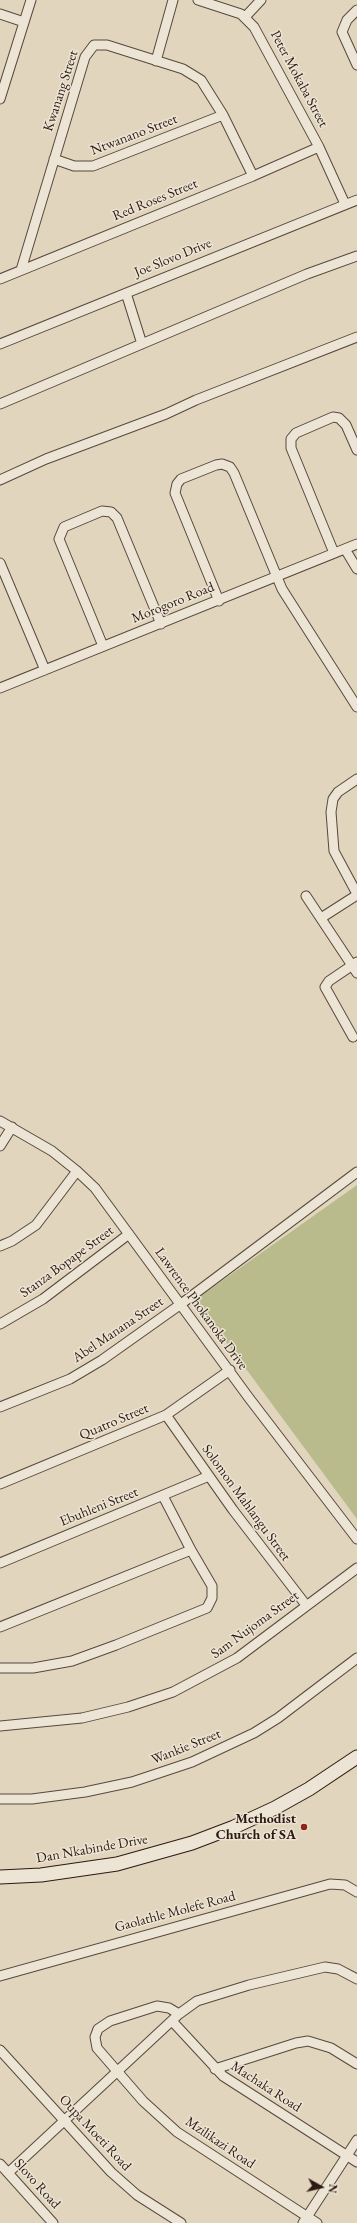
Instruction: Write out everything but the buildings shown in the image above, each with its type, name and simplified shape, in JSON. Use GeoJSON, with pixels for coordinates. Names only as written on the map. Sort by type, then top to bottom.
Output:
{"type":"FeatureCollection","features":[{"type":"Feature","properties":{"kind":"street"},"geometry":{"type":"LineString","coordinates":[[0,99],[30,0]]}},
{"type":"Feature","properties":{"kind":"street"},"geometry":{"type":"LineString","coordinates":[[156,61],[173,0]]}},
{"type":"Feature","properties":{"kind":"street"},"geometry":{"type":"LineString","coordinates":[[198,0],[246,16],[261,0]]}},
{"type":"Feature","properties":{"kind":"street"},"geometry":{"type":"LineString","coordinates":[[357,10],[347,20],[342,32],[357,65]]}},
{"type":"Feature","properties":{"kind":"street"},"geometry":{"type":"LineString","coordinates":[[0,14],[24,22]]}},
{"type":"Feature","properties":{"kind":"street","name":"Peter Mokaba Street"},"geometry":{"type":"LineString","coordinates":[[246,16],[258,33],[319,147],[345,204]]}},
{"type":"Feature","properties":{"kind":"street","name":"Kwanang Street"},"geometry":{"type":"LineString","coordinates":[[21,270],[85,57],[90,48],[94,45],[103,44],[183,69],[201,80],[223,115],[254,176]]}},
{"type":"Feature","properties":{"kind":"street","name":"Ntwanano Street"},"geometry":{"type":"LineString","coordinates":[[54,159],[74,166],[93,166],[223,115]]}},
{"type":"Feature","properties":{"kind":"street","name":"Red Roses Street"},"geometry":{"type":"LineString","coordinates":[[0,279],[254,176],[319,147]]}},
{"type":"Feature","properties":{"kind":"street","name":"Joe Slovo Drive"},"geometry":{"type":"LineString","coordinates":[[0,344],[357,200]]}},
{"type":"Feature","properties":{"kind":"street"},"geometry":{"type":"LineString","coordinates":[[0,404],[307,274],[357,256]]}},
{"type":"Feature","properties":{"kind":"street"},"geometry":{"type":"LineString","coordinates":[[126,293],[142,344]]}},
{"type":"Feature","properties":{"kind":"street"},"geometry":{"type":"LineString","coordinates":[[0,480],[46,459],[166,414],[196,400],[357,337]]}},
{"type":"Feature","properties":{"kind":"street"},"geometry":{"type":"LineString","coordinates":[[334,553],[291,448],[291,439],[296,433],[333,418],[338,418],[346,425],[357,450]]}},
{"type":"Feature","properties":{"kind":"street"},"geometry":{"type":"LineString","coordinates":[[219,601],[175,496],[177,484],[184,478],[219,464],[225,464],[232,469],[276,576],[357,708]]}},
{"type":"Feature","properties":{"kind":"street"},"geometry":{"type":"LineString","coordinates":[[103,646],[59,541],[62,529],[83,519],[105,511],[115,515],[161,624]]}},
{"type":"Feature","properties":{"kind":"street","name":"Morogoro Road"},"geometry":{"type":"LineString","coordinates":[[0,688],[219,601],[276,576],[357,544]]}},
{"type":"Feature","properties":{"kind":"street"},"geometry":{"type":"LineString","coordinates":[[345,549],[357,569]]}},
{"type":"Feature","properties":{"kind":"street"},"geometry":{"type":"LineString","coordinates":[[0,563],[45,670]]}},
{"type":"Feature","properties":{"kind":"street"},"geometry":{"type":"LineString","coordinates":[[321,918],[357,895],[334,851],[331,812],[333,799],[338,792],[357,779]]}},
{"type":"Feature","properties":{"kind":"street"},"geometry":{"type":"LineString","coordinates":[[306,896],[355,967],[329,982],[325,987],[353,1037]]}},
{"type":"Feature","properties":{"kind":"street","name":"Lawrence Phokanoka Drive"},"geometry":{"type":"LineString","coordinates":[[0,1121],[36,1140],[77,1170],[95,1188],[230,1370],[249,1398],[357,1538]]}},
{"type":"Feature","properties":{"kind":"street"},"geometry":{"type":"LineString","coordinates":[[0,1146],[12,1127]]}},
{"type":"Feature","properties":{"kind":"street"},"geometry":{"type":"LineString","coordinates":[[0,1246],[12,1242],[36,1225],[77,1170]]}},
{"type":"Feature","properties":{"kind":"street","name":"Abel Manana Street"},"geometry":{"type":"LineString","coordinates":[[0,1407],[85,1370],[181,1304],[357,1172]]}},
{"type":"Feature","properties":{"kind":"street","name":"Stanza Bopape Street"},"geometry":{"type":"LineString","coordinates":[[0,1324],[43,1298],[129,1234]]}},
{"type":"Feature","properties":{"kind":"street","name":"Quatro Street"},"geometry":{"type":"LineString","coordinates":[[0,1484],[166,1415],[230,1370]]}},
{"type":"Feature","properties":{"kind":"street","name":"Solomon Mahlangu Street"},"geometry":{"type":"LineString","coordinates":[[166,1415],[209,1476],[306,1605]]}},
{"type":"Feature","properties":{"kind":"street","name":"Ebuhleni Street"},"geometry":{"type":"LineString","coordinates":[[0,1563],[209,1476]]}},
{"type":"Feature","properties":{"kind":"street"},"geometry":{"type":"LineString","coordinates":[[0,1668],[33,1668],[72,1661],[206,1608],[212,1598],[212,1586],[191,1550],[163,1496]]}},
{"type":"Feature","properties":{"kind":"street"},"geometry":{"type":"LineString","coordinates":[[0,1627],[191,1550]]}},
{"type":"Feature","properties":{"kind":"street","name":"Sam Nujoma Street"},"geometry":{"type":"LineString","coordinates":[[0,1726],[82,1718],[128,1707],[173,1692],[237,1658],[357,1568]]}},
{"type":"Feature","properties":{"kind":"street","name":"Wankie Street"},"geometry":{"type":"LineString","coordinates":[[0,1799],[32,1799],[85,1792],[132,1782],[192,1762],[254,1733],[278,1718],[357,1658]]}},
{"type":"Feature","properties":{"kind":"street","name":"Dan Nkabinde Drive"},"geometry":{"type":"LineString","coordinates":[[0,1877],[41,1875],[110,1865],[192,1843],[234,1827],[275,1808],[313,1786],[357,1757]]}},
{"type":"Feature","properties":{"kind":"street","name":"Gaolathle Molefe Road"},"geometry":{"type":"LineString","coordinates":[[0,1976],[330,1884],[345,1885],[357,1892]]}},
{"type":"Feature","properties":{"kind":"street"},"geometry":{"type":"LineString","coordinates":[[8,2173],[63,2120],[117,2073],[179,2014],[203,1998],[325,1967],[338,1969],[357,1980]]}},
{"type":"Feature","properties":{"kind":"street","name":"Mzilikazi Road"},"geometry":{"type":"LineString","coordinates":[[179,2014],[169,2008],[157,2006],[110,2021],[101,2026],[95,2037],[97,2048],[117,2073],[143,2101],[177,2132],[305,2220],[317,2223]]}},
{"type":"Feature","properties":{"kind":"street","name":"Machaka Road"},"geometry":{"type":"LineString","coordinates":[[172,2021],[215,2069],[230,2081],[357,2162]]}},
{"type":"Feature","properties":{"kind":"street"},"geometry":{"type":"LineString","coordinates":[[215,2069],[289,2045],[308,2041],[331,2048],[357,2064]]}},
{"type":"Feature","properties":{"kind":"street","name":"Oupa Moeti Road"},"geometry":{"type":"LineString","coordinates":[[0,2050],[123,2184],[137,2195],[181,2223]]}},
{"type":"Feature","properties":{"kind":"street"},"geometry":{"type":"LineString","coordinates":[[305,2220],[357,2140]]}},
{"type":"Feature","properties":{"kind":"street","name":"Slovo Road"},"geometry":{"type":"LineString","coordinates":[[0,2164],[53,2223]]}},
{"type":"Feature","properties":{"kind":"green space"},"geometry":{"type":"Polygon","coordinates":[[[357,1185],[357,1519],[195,1300],[357,1185]]]}},
{"type":"Feature","properties":{"kind":"place","name":"Methodist Church of SA"},"geometry":{"type":"Point","coordinates":[304,1827]}}]}
